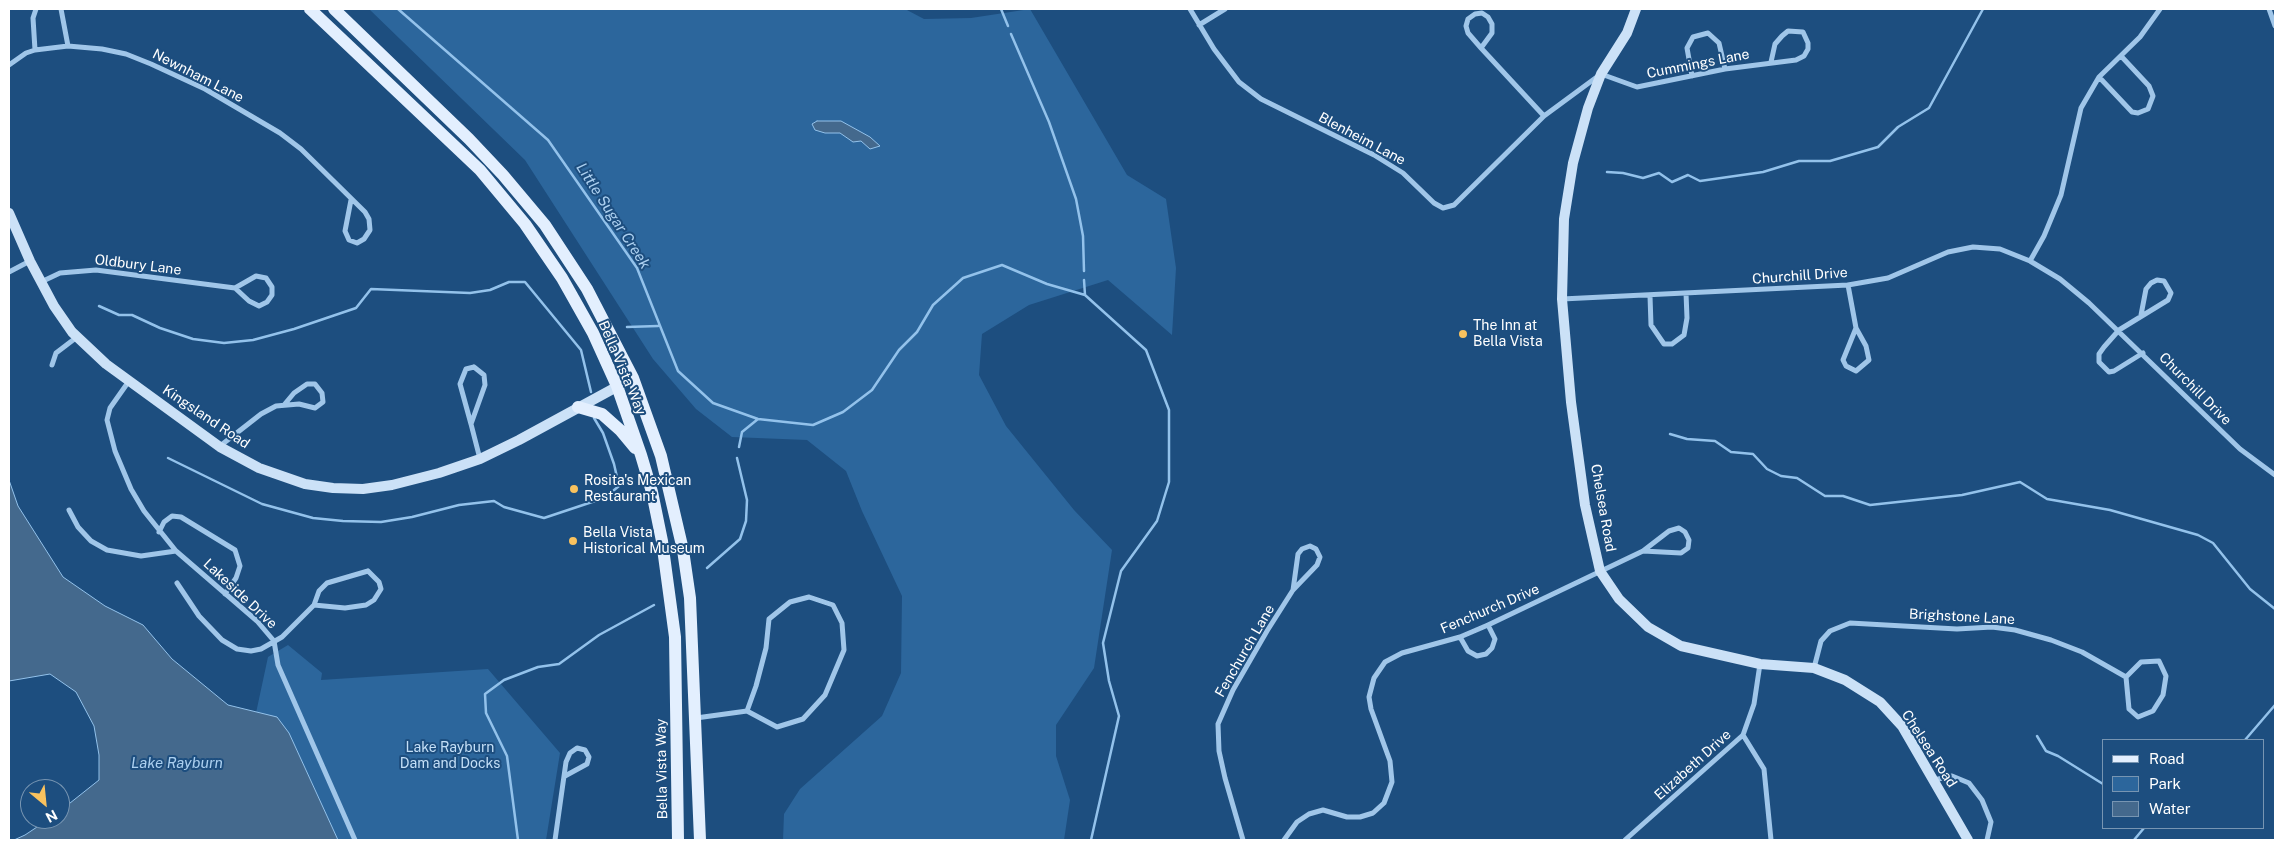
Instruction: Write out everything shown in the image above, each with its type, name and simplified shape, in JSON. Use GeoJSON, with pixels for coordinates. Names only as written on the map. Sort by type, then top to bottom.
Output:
{"type":"FeatureCollection","features":[{"type":"Feature","properties":{"kind":"main road","name":"Bella Vista Way"},"geometry":{"type":"LineString","coordinates":[[310,9],[480,170],[525,224],[562,278],[593,333],[617,386],[652,492],[662,541],[676,637],[678,840]]}},
{"type":"Feature","properties":{"kind":"main road","name":"Bella Vista Way"},"geometry":{"type":"LineString","coordinates":[[334,9],[469,139],[503,175],[544,225],[587,289],[632,378],[661,456],[683,550],[690,598],[700,840]]}},
{"type":"Feature","properties":{"kind":"main road"},"geometry":{"type":"LineString","coordinates":[[578,407],[602,414],[620,430],[641,455]]}},
{"type":"Feature","properties":{"kind":"street"},"geometry":{"type":"LineString","coordinates":[[35,50],[33,18],[36,9]]}},
{"type":"Feature","properties":{"kind":"street"},"geometry":{"type":"LineString","coordinates":[[61,9],[68,46]]}},
{"type":"Feature","properties":{"kind":"street","name":"Blenheim Lane"},"geometry":{"type":"LineString","coordinates":[[1190,9],[1214,49],[1239,82],[1261,99],[1374,156],[1403,173],[1434,203],[1443,208],[1454,205],[1466,195],[1544,116],[1601,74]]}},
{"type":"Feature","properties":{"kind":"street"},"geometry":{"type":"LineString","coordinates":[[1199,25],[1225,9]]}},
{"type":"Feature","properties":{"kind":"street","name":"Chelsea Road"},"geometry":{"type":"LineString","coordinates":[[1636,9],[1627,33],[1601,74],[1588,108],[1568,191],[1564,219],[1562,299],[1571,402],[1586,505],[1600,571],[1620,600],[1648,626],[1681,646],[1760,664],[1814,668],[1845,680],[1880,702],[1902,726],[1968,840]]}},
{"type":"Feature","properties":{"kind":"street"},"geometry":{"type":"LineString","coordinates":[[2030,261],[2044,236],[2061,195],[2080,108],[2099,78],[2140,38],[2160,9]]}},
{"type":"Feature","properties":{"kind":"street"},"geometry":{"type":"LineString","coordinates":[[2269,9],[2275,26]]}},
{"type":"Feature","properties":{"kind":"street"},"geometry":{"type":"LineString","coordinates":[[1481,48],[1492,33],[1492,24],[1488,17],[1482,13],[1475,14],[1468,19],[1466,26],[1468,33],[1481,48],[1544,116]]}},
{"type":"Feature","properties":{"kind":"street","name":"Cummings Lane"},"geometry":{"type":"LineString","coordinates":[[1601,74],[1637,87],[1725,69],[1796,60],[1804,56],[1808,43],[1803,32],[1788,32],[1782,36],[1775,44],[1771,62]]}},
{"type":"Feature","properties":{"kind":"street"},"geometry":{"type":"LineString","coordinates":[[1692,76],[1687,48],[1693,37],[1708,33],[1719,43],[1725,69]]}},
{"type":"Feature","properties":{"kind":"street","name":"Newnham Lane"},"geometry":{"type":"LineString","coordinates":[[9,65],[26,53],[35,50],[68,46],[126,54],[178,75],[205,89],[280,133],[301,149],[365,212],[369,219],[370,230],[364,239],[357,243],[349,240],[345,231],[351,200]]}},
{"type":"Feature","properties":{"kind":"street"},"geometry":{"type":"LineString","coordinates":[[2099,78],[2132,112],[2138,114],[2148,109],[2152,96],[2149,86],[2121,56]]}},
{"type":"Feature","properties":{"kind":"street","name":"Kingsland Road"},"geometry":{"type":"LineString","coordinates":[[9,213],[30,262],[54,306],[77,336],[106,364],[220,447],[260,468],[305,484],[333,488],[363,489],[392,486],[480,458],[520,440],[632,378]]}},
{"type":"Feature","properties":{"kind":"street","name":"Churchill Drive"},"geometry":{"type":"LineString","coordinates":[[1562,299],[1848,285],[1888,278],[1948,252],[1973,247],[2000,248],[2030,261],[2060,279],[2119,330],[2240,449],[2275,475]]}},
{"type":"Feature","properties":{"kind":"street"},"geometry":{"type":"LineString","coordinates":[[9,272],[30,262]]}},
{"type":"Feature","properties":{"kind":"street","name":"Oldbury Lane"},"geometry":{"type":"LineString","coordinates":[[40,282],[60,273],[96,270],[235,288]]}},
{"type":"Feature","properties":{"kind":"street"},"geometry":{"type":"LineString","coordinates":[[256,276],[266,278],[272,287],[272,295],[267,302],[259,306],[249,301],[235,288],[256,276]]}},
{"type":"Feature","properties":{"kind":"street"},"geometry":{"type":"LineString","coordinates":[[2142,315],[2146,289],[2151,283],[2158,280],[2164,281],[2171,293],[2168,300],[2158,308],[2142,315],[2119,330],[2099,354],[2099,362],[2108,372],[2120,369],[2143,353]]}},
{"type":"Feature","properties":{"kind":"street"},"geometry":{"type":"LineString","coordinates":[[1848,285],[1856,328],[1866,346],[1869,360],[1856,371],[1846,366],[1843,360],[1856,328]]}},
{"type":"Feature","properties":{"kind":"street"},"geometry":{"type":"LineString","coordinates":[[1650,296],[1651,325],[1664,344],[1672,344],[1684,335],[1687,318],[1686,293]]}},
{"type":"Feature","properties":{"kind":"street"},"geometry":{"type":"LineString","coordinates":[[52,365],[56,353],[77,336]]}},
{"type":"Feature","properties":{"kind":"street"},"geometry":{"type":"LineString","coordinates":[[470,424],[485,385],[484,375],[474,367],[466,369],[460,384],[470,424],[480,458]]}},
{"type":"Feature","properties":{"kind":"street","name":"Lakeside Drive"},"geometry":{"type":"LineString","coordinates":[[129,381],[110,408],[107,420],[131,490],[159,532],[176,551],[257,621],[274,641],[278,665],[355,840]]}},
{"type":"Feature","properties":{"kind":"street"},"geometry":{"type":"LineString","coordinates":[[220,447],[261,414],[276,406],[299,404],[314,408],[323,402],[322,393],[315,384],[307,384],[294,393],[284,405]]}},
{"type":"Feature","properties":{"kind":"street"},"geometry":{"type":"LineString","coordinates":[[69,510],[90,541],[107,550],[141,556],[176,551]]}},
{"type":"Feature","properties":{"kind":"street"},"geometry":{"type":"LineString","coordinates":[[159,532],[164,522],[172,516],[181,516],[235,550],[240,566],[236,578],[225,594]]}},
{"type":"Feature","properties":{"kind":"street"},"geometry":{"type":"LineString","coordinates":[[1679,528],[1685,532],[1689,540],[1688,548],[1681,553],[1644,551],[1669,531],[1679,528]]}},
{"type":"Feature","properties":{"kind":"street","name":"Fenchurch Lane"},"geometry":{"type":"LineString","coordinates":[[1243,840],[1232,809],[1221,760],[1218,724],[1233,690],[1293,590],[1317,565],[1320,557],[1316,549],[1310,546],[1302,549],[1298,554],[1293,590]]}},
{"type":"Feature","properties":{"kind":"street","name":"Fenchurch Drive"},"geometry":{"type":"LineString","coordinates":[[1284,840],[1297,822],[1309,814],[1323,810],[1347,817],[1360,817],[1373,813],[1384,802],[1392,782],[1390,761],[1371,709],[1370,688],[1374,678],[1385,662],[1402,653],[1460,637],[1488,625],[1644,551]]}},
{"type":"Feature","properties":{"kind":"street"},"geometry":{"type":"LineString","coordinates":[[178,584],[199,616],[222,640],[237,649],[251,651],[261,649],[292,628],[314,605],[319,591],[327,583],[357,572],[368,571],[378,582],[381,589],[374,600],[366,605],[337,609],[314,605]]}},
{"type":"Feature","properties":{"kind":"street"},"geometry":{"type":"LineString","coordinates":[[695,718],[747,711],[777,728],[803,719],[825,695],[844,650],[842,623],[833,605],[809,597],[790,602],[769,619],[756,686],[747,711]]}},
{"type":"Feature","properties":{"kind":"street","name":"Brighstone Lane"},"geometry":{"type":"LineString","coordinates":[[1814,668],[1821,641],[1830,630],[1850,623],[2015,630],[2051,640],[2082,652],[2126,677]]}},
{"type":"Feature","properties":{"kind":"street"},"geometry":{"type":"LineString","coordinates":[[1460,637],[1468,651],[1477,656],[1486,654],[1492,648],[1494,639],[1488,625]]}},
{"type":"Feature","properties":{"kind":"street"},"geometry":{"type":"LineString","coordinates":[[2159,661],[2166,676],[2163,695],[2153,711],[2138,717],[2129,709],[2126,677],[2141,662],[2159,661]]}},
{"type":"Feature","properties":{"kind":"street","name":"Elizabeth Drive"},"geometry":{"type":"LineString","coordinates":[[1625,840],[1743,735],[1754,704],[1760,664]]}},
{"type":"Feature","properties":{"kind":"street"},"geometry":{"type":"LineString","coordinates":[[1743,735],[1764,769],[1771,840]]}},
{"type":"Feature","properties":{"kind":"street"},"geometry":{"type":"LineString","coordinates":[[555,840],[564,776],[566,762],[570,753],[577,748],[585,750],[588,757],[587,764],[564,776]]}},
{"type":"Feature","properties":{"kind":"street"},"geometry":{"type":"LineString","coordinates":[[1934,780],[1952,776],[1969,783],[1982,800],[1991,822],[1987,840]]}},
{"type":"Feature","properties":{"kind":"green space"},"geometry":{"type":"Polygon","coordinates":[[[369,9],[905,9],[924,19],[971,18],[1030,9],[1127,175],[1166,199],[1176,268],[1172,335],[1108,280],[1029,305],[982,334],[979,375],[1006,426],[1074,510],[1112,550],[1094,668],[1056,725],[1056,756],[1070,800],[1064,840],[783,840],[784,814],[800,789],[882,716],[901,673],[902,596],[862,511],[846,471],[807,440],[732,437],[696,409],[653,359],[525,160],[369,9]]]}},
{"type":"Feature","properties":{"kind":"green space","name":"Lake Rayburn Dam and Docks"},"geometry":{"type":"Polygon","coordinates":[[[288,645],[322,673],[321,680],[488,669],[560,753],[546,840],[338,840],[289,733],[256,713],[268,657],[288,645]]]}},
{"type":"Feature","properties":{"kind":"water"},"geometry":{"type":"Polygon","coordinates":[[[817,121],[841,121],[870,137],[880,146],[870,149],[861,141],[853,142],[840,133],[825,133],[815,130],[812,124],[817,121]]]}},
{"type":"Feature","properties":{"kind":"water","name":"Lake Rayburn"},"geometry":{"type":"Polygon","coordinates":[[[9,480],[18,506],[63,577],[105,606],[143,625],[172,659],[228,705],[277,717],[289,733],[338,840],[14,840],[34,829],[70,829],[70,803],[99,780],[99,755],[94,726],[76,692],[50,674],[9,681],[9,480]]]}},
{"type":"Feature","properties":{"kind":"waterway","name":"Little Sugar Creek"},"geometry":{"type":"LineString","coordinates":[[398,9],[548,140],[637,268],[678,371],[713,403],[758,419],[813,425],[843,412],[872,390],[899,350],[917,332],[933,305],[963,278],[1002,265],[1047,284],[1085,295],[1146,350],[1169,410],[1169,482],[1157,521],[1121,571],[1103,643],[1109,681],[1119,716],[1091,840]]}},
{"type":"Feature","properties":{"kind":"waterway"},"geometry":{"type":"LineString","coordinates":[[1001,9],[1008,26]]}},
{"type":"Feature","properties":{"kind":"waterway"},"geometry":{"type":"LineString","coordinates":[[1607,172],[1623,173],[1643,178],[1659,173],[1672,182],[1688,175],[1700,181],[1763,172],[1799,161],[1830,161],[1878,147],[1898,127],[1929,108],[1983,9]]}},
{"type":"Feature","properties":{"kind":"waterway"},"geometry":{"type":"LineString","coordinates":[[1011,34],[1049,122],[1076,199],[1083,236],[1084,271]]}},
{"type":"Feature","properties":{"kind":"waterway"},"geometry":{"type":"LineString","coordinates":[[1084,280],[1085,295]]}},
{"type":"Feature","properties":{"kind":"waterway"},"geometry":{"type":"LineString","coordinates":[[99,306],[119,315],[132,315],[160,328],[193,339],[224,343],[253,340],[294,329],[356,308],[371,289],[470,293],[490,290],[509,282],[525,282],[581,350],[591,392]]}},
{"type":"Feature","properties":{"kind":"waterway"},"geometry":{"type":"LineString","coordinates":[[627,327],[658,326]]}},
{"type":"Feature","properties":{"kind":"waterway"},"geometry":{"type":"LineString","coordinates":[[594,418],[603,433],[614,464],[619,486],[608,495]]}},
{"type":"Feature","properties":{"kind":"waterway"},"geometry":{"type":"LineString","coordinates":[[739,447],[742,432],[758,419]]}},
{"type":"Feature","properties":{"kind":"waterway"},"geometry":{"type":"LineString","coordinates":[[1670,434],[1687,439],[1715,441],[1731,452],[1753,454],[1767,469],[1781,476],[1797,478],[1825,496],[1843,496],[1870,505],[1962,495],[2020,482],[2047,499],[2110,510],[2198,535],[2213,543],[2250,589],[2275,609]]}},
{"type":"Feature","properties":{"kind":"waterway"},"geometry":{"type":"LineString","coordinates":[[168,458],[262,504],[313,518],[381,522],[412,517],[459,505],[494,501],[504,507],[544,518],[595,501]]}},
{"type":"Feature","properties":{"kind":"waterway"},"geometry":{"type":"LineString","coordinates":[[707,568],[740,539],[746,521],[747,500],[737,458]]}},
{"type":"Feature","properties":{"kind":"waterway"},"geometry":{"type":"LineString","coordinates":[[518,840],[507,756],[486,713],[485,694],[504,680],[538,667],[559,664],[599,635],[654,605]]}},
{"type":"Feature","properties":{"kind":"waterway"},"geometry":{"type":"LineString","coordinates":[[2246,739],[2275,705]]}},
{"type":"Feature","properties":{"kind":"waterway"},"geometry":{"type":"LineString","coordinates":[[2037,736],[2046,751],[2058,756],[2102,783]]}},
{"type":"Feature","properties":{"kind":"waterway"},"geometry":{"type":"LineString","coordinates":[[2134,840],[2143,829]]}},
{"type":"Feature","properties":{"kind":"place","name":"The Inn at Bella Vista"},"geometry":{"type":"Point","coordinates":[1463,334]}},
{"type":"Feature","properties":{"kind":"place","name":"Rosita's Mexican Restaurant"},"geometry":{"type":"Point","coordinates":[574,489]}},
{"type":"Feature","properties":{"kind":"place","name":"Bella Vista Historical Museum"},"geometry":{"type":"Point","coordinates":[573,541]}}]}
